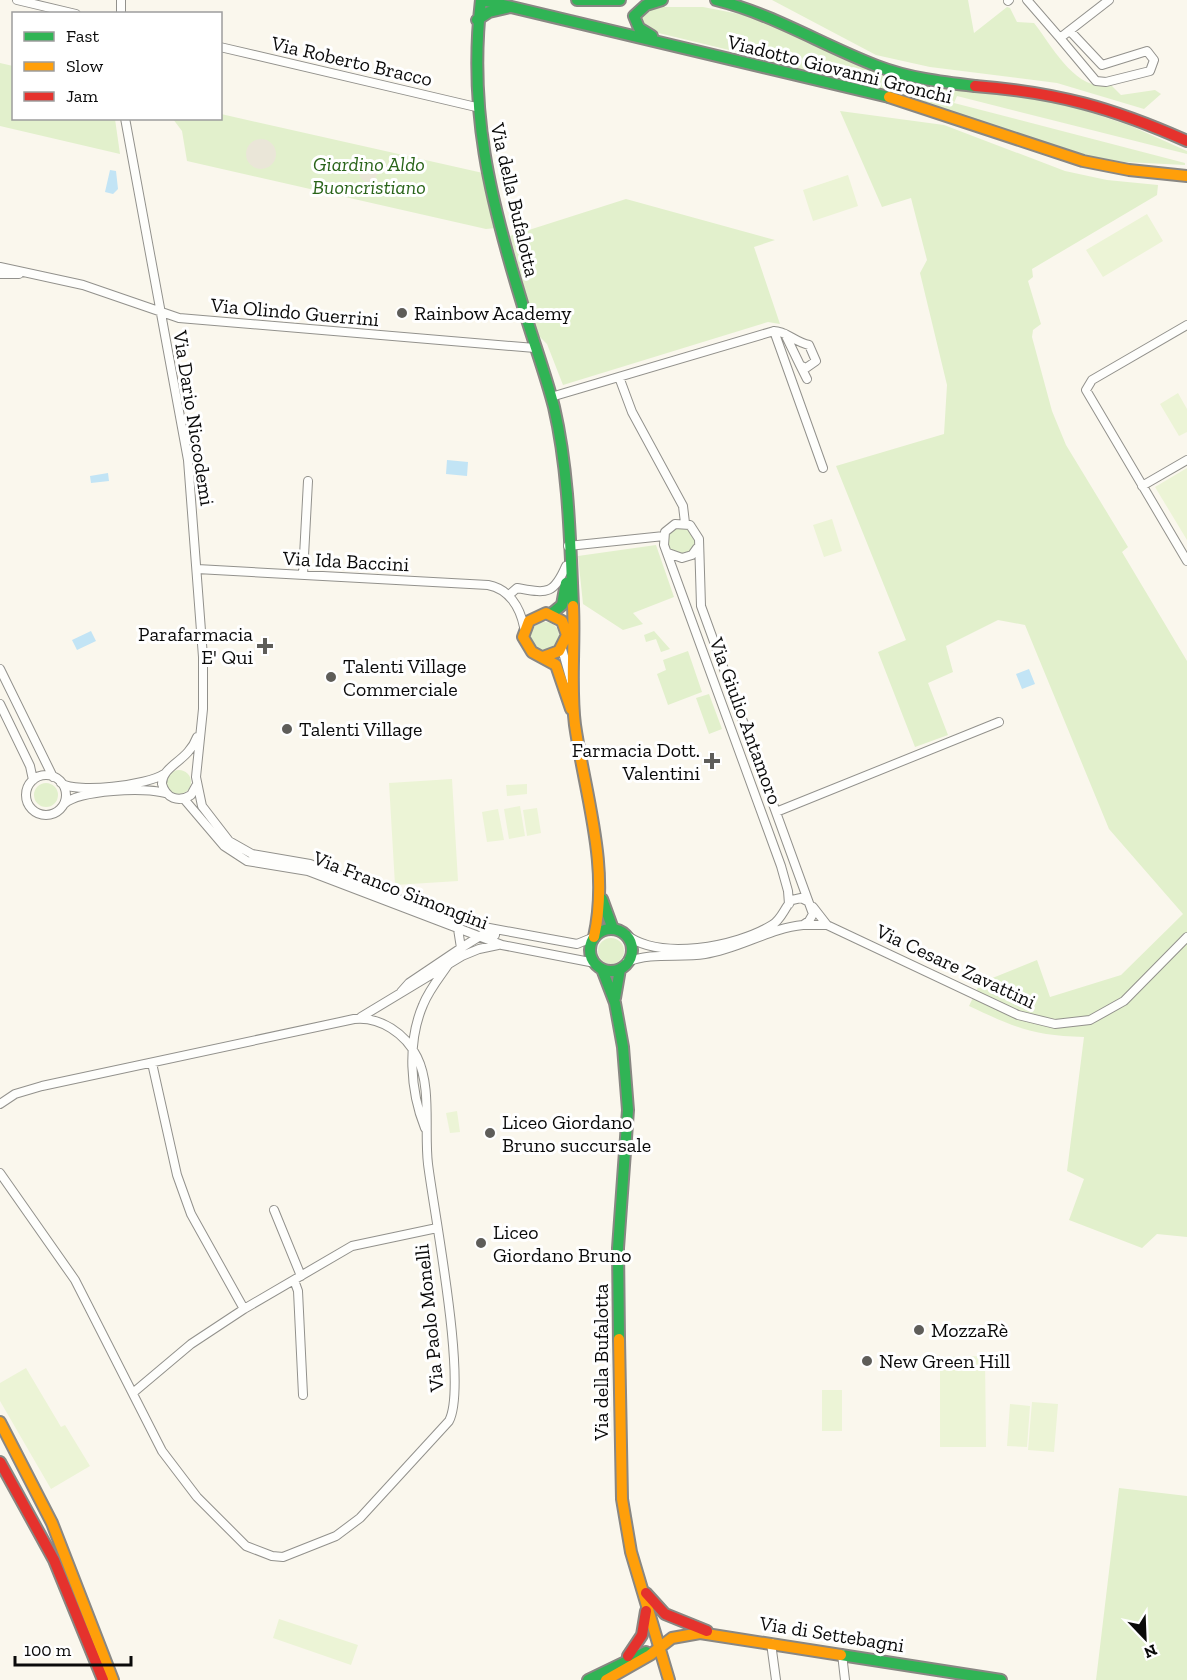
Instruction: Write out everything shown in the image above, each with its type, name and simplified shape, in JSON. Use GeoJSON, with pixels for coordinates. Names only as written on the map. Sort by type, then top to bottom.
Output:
{"type":"FeatureCollection","features":[{"type":"Feature","properties":{"kind":"street"},"geometry":{"type":"LineString","coordinates":[[17,0],[68,12]]}},
{"type":"Feature","properties":{"kind":"street","name":"Viadotto Giovanni Gronchi"},"geometry":{"type":"LineString","coordinates":[[482,0],[912,103],[1068,157],[1140,171],[1187,176]]}},
{"type":"Feature","properties":{"kind":"street","name":"Via della Bufalotta"},"geometry":{"type":"LineString","coordinates":[[482,0],[477,20],[474,56],[476,107],[504,238],[551,398],[563,469],[572,597],[575,697],[573,713]]}},
{"type":"Feature","properties":{"kind":"street"},"geometry":{"type":"LineString","coordinates":[[577,0],[620,0]]}},
{"type":"Feature","properties":{"kind":"street"},"geometry":{"type":"LineString","coordinates":[[662,0],[637,11],[634,16],[636,24],[652,36],[687,48]]}},
{"type":"Feature","properties":{"kind":"street","name":"Viadotto Giovanni Gronchi"},"geometry":{"type":"LineString","coordinates":[[716,0],[779,18],[854,56],[894,72],[941,81],[1057,95],[1109,109],[1159,128],[1187,142]]}},
{"type":"Feature","properties":{"kind":"street"},"geometry":{"type":"LineString","coordinates":[[1027,0],[1096,81],[1146,73],[1155,64],[1153,57],[1147,51],[1108,64],[1100,64],[1070,31]]}},
{"type":"Feature","properties":{"kind":"street"},"geometry":{"type":"LineString","coordinates":[[1060,38],[1109,0]]}},
{"type":"Feature","properties":{"kind":"street"},"geometry":{"type":"LineString","coordinates":[[477,20],[489,12],[510,6]]}},
{"type":"Feature","properties":{"kind":"street","name":"Via Roberto Bracco"},"geometry":{"type":"LineString","coordinates":[[222,47],[476,107]]}},
{"type":"Feature","properties":{"kind":"street","name":"Via Dario Niccodemi"},"geometry":{"type":"LineString","coordinates":[[125,120],[188,460],[203,657],[201,726],[196,781]]}},
{"type":"Feature","properties":{"kind":"street"},"geometry":{"type":"LineString","coordinates":[[1140,171],[1187,170]]}},
{"type":"Feature","properties":{"kind":"street"},"geometry":{"type":"LineString","coordinates":[[0,267],[32,275]]}},
{"type":"Feature","properties":{"kind":"street"},"geometry":{"type":"LineString","coordinates":[[0,274],[32,275]]}},
{"type":"Feature","properties":{"kind":"street","name":"Via Olindo Guerrini"},"geometry":{"type":"LineString","coordinates":[[32,275],[83,285],[161,312],[192,319],[535,348]]}},
{"type":"Feature","properties":{"kind":"street"},"geometry":{"type":"LineString","coordinates":[[1187,325],[1092,380],[1086,387],[1088,397],[1187,561]]}},
{"type":"Feature","properties":{"kind":"street"},"geometry":{"type":"LineString","coordinates":[[774,331],[822,468]]}},
{"type":"Feature","properties":{"kind":"street"},"geometry":{"type":"LineString","coordinates":[[551,398],[774,331],[785,334],[796,343],[809,345],[816,361],[823,369]]}},
{"type":"Feature","properties":{"kind":"street"},"geometry":{"type":"LineString","coordinates":[[785,334],[807,379]]}},
{"type":"Feature","properties":{"kind":"street"},"geometry":{"type":"LineString","coordinates":[[800,365],[808,368],[816,361]]}},
{"type":"Feature","properties":{"kind":"street"},"geometry":{"type":"LineString","coordinates":[[568,546],[664,536],[672,525],[685,523],[683,506],[634,418],[619,376]]}},
{"type":"Feature","properties":{"kind":"street"},"geometry":{"type":"LineString","coordinates":[[1142,486],[1187,460]]}},
{"type":"Feature","properties":{"kind":"street"},"geometry":{"type":"LineString","coordinates":[[303,574],[308,481]]}},
{"type":"Feature","properties":{"kind":"street","name":"Via Giulio Antamoro"},"geometry":{"type":"LineString","coordinates":[[685,523],[697,533],[701,606],[810,903]]}},
{"type":"Feature","properties":{"kind":"street","name":"Via Giulio Antamoro"},"geometry":{"type":"LineString","coordinates":[[664,536],[666,551],[781,866],[788,891],[788,906]]}},
{"type":"Feature","properties":{"kind":"street","name":"Via della Bufalotta"},"geometry":{"type":"LineString","coordinates":[[551,614],[563,602],[568,546]]}},
{"type":"Feature","properties":{"kind":"street"},"geometry":{"type":"LineString","coordinates":[[666,551],[675,557],[682,558],[692,555],[697,548]]}},
{"type":"Feature","properties":{"kind":"street"},"geometry":{"type":"LineString","coordinates":[[525,627],[520,612],[509,595],[517,588],[537,593],[549,590],[558,582],[566,566]]}},
{"type":"Feature","properties":{"kind":"street","name":"Via Ida Baccini"},"geometry":{"type":"LineString","coordinates":[[198,569],[492,586],[509,595]]}},
{"type":"Feature","properties":{"kind":"street","name":"Via della Bufalotta"},"geometry":{"type":"LineString","coordinates":[[572,597],[566,629],[567,639],[562,649],[575,697]]}},
{"type":"Feature","properties":{"kind":"street"},"geometry":{"type":"LineString","coordinates":[[525,627],[534,616],[551,614],[559,618],[566,629]]}},
{"type":"Feature","properties":{"kind":"street","name":"Via della Bufalotta"},"geometry":{"type":"LineString","coordinates":[[525,627],[526,646],[552,660],[559,670],[573,713],[598,881],[604,908],[613,929]]}},
{"type":"Feature","properties":{"kind":"street"},"geometry":{"type":"LineString","coordinates":[[543,657],[552,656],[562,649]]}},
{"type":"Feature","properties":{"kind":"street"},"geometry":{"type":"LineString","coordinates":[[0,669],[56,779],[65,791],[64,804]]}},
{"type":"Feature","properties":{"kind":"street"},"geometry":{"type":"LineString","coordinates":[[15,701],[1,705],[30,766],[33,780],[27,798],[37,813],[50,814],[80,796],[148,789],[184,799],[193,793],[196,781],[187,766],[176,765],[148,782],[71,788],[56,779],[44,776],[33,780]]}},
{"type":"Feature","properties":{"kind":"street"},"geometry":{"type":"LineString","coordinates":[[776,812],[999,722]]}},
{"type":"Feature","properties":{"kind":"street","name":"Via Dario Niccodemi"},"geometry":{"type":"LineString","coordinates":[[176,765],[189,754],[201,726]]}},
{"type":"Feature","properties":{"kind":"street"},"geometry":{"type":"LineString","coordinates":[[164,774],[162,784],[165,793]]}},
{"type":"Feature","properties":{"kind":"street","name":"Via Franco Simongini"},"geometry":{"type":"LineString","coordinates":[[196,781],[200,802],[217,826],[233,844],[248,853],[310,864],[451,919],[529,936],[580,944],[594,937]]}},
{"type":"Feature","properties":{"kind":"street","name":"Via Franco Simongini"},"geometry":{"type":"LineString","coordinates":[[184,799],[220,842],[238,856],[253,862],[308,871],[502,945],[598,966]]}},
{"type":"Feature","properties":{"kind":"street","name":"Via della Bufalotta"},"geometry":{"type":"LineString","coordinates":[[594,937],[598,921],[598,881]]}},
{"type":"Feature","properties":{"kind":"street"},"geometry":{"type":"LineString","coordinates":[[625,934],[631,948],[623,965],[598,966],[590,950],[594,937],[603,930],[613,929],[625,934],[635,943],[651,948],[680,949],[715,945],[770,927],[779,920],[788,906],[796,899],[810,903],[813,916],[801,925],[789,920],[788,906]]}},
{"type":"Feature","properties":{"kind":"street","name":"Via Cesare Zavattini"},"geometry":{"type":"LineString","coordinates":[[810,903],[827,925]]}},
{"type":"Feature","properties":{"kind":"street","name":"Via Cesare Zavattini"},"geometry":{"type":"LineString","coordinates":[[623,965],[640,958],[718,952],[801,925],[827,925],[1018,1015],[1055,1024],[1090,1020],[1124,1001],[1187,937]]}},
{"type":"Feature","properties":{"kind":"street"},"geometry":{"type":"LineString","coordinates":[[458,929],[461,948]]}},
{"type":"Feature","properties":{"kind":"street"},"geometry":{"type":"LineString","coordinates":[[360,1018],[478,937],[487,933],[512,938],[529,936]]}},
{"type":"Feature","properties":{"kind":"street"},"geometry":{"type":"LineString","coordinates":[[539,953],[540,938]]}},
{"type":"Feature","properties":{"kind":"street"},"geometry":{"type":"LineString","coordinates":[[400,992],[415,987],[474,950],[502,945]]}},
{"type":"Feature","properties":{"kind":"street"},"geometry":{"type":"LineString","coordinates":[[412,1050],[424,1001],[448,965]]}},
{"type":"Feature","properties":{"kind":"street","name":"Via della Bufalotta"},"geometry":{"type":"LineString","coordinates":[[615,1003],[623,965]]}},
{"type":"Feature","properties":{"kind":"street","name":"Via della Bufalotta"},"geometry":{"type":"LineString","coordinates":[[598,966],[615,1003],[628,1110],[618,1233],[621,1482],[626,1530],[669,1680]]}},
{"type":"Feature","properties":{"kind":"street"},"geometry":{"type":"LineString","coordinates":[[0,1104],[9,1097],[28,1090],[360,1018],[371,1019],[390,1028],[412,1050]]}},
{"type":"Feature","properties":{"kind":"street","name":"Via Paolo Monelli"},"geometry":{"type":"LineString","coordinates":[[0,1173],[75,1280],[162,1451],[197,1497],[246,1546],[272,1556],[283,1557],[295,1554],[336,1536],[360,1518],[445,1427],[453,1413],[452,1334],[436,1228],[425,1128],[419,1112],[412,1050]]}},
{"type":"Feature","properties":{"kind":"street"},"geometry":{"type":"LineString","coordinates":[[152,1063],[168,1144],[180,1185],[191,1214],[244,1309]]}},
{"type":"Feature","properties":{"kind":"street"},"geometry":{"type":"LineString","coordinates":[[274,1210],[297,1278],[303,1395]]}},
{"type":"Feature","properties":{"kind":"street","name":"Via Paolo Monelli"},"geometry":{"type":"LineString","coordinates":[[134,1392],[191,1344],[244,1309],[360,1243],[436,1228]]}},
{"type":"Feature","properties":{"kind":"street"},"geometry":{"type":"LineString","coordinates":[[0,1422],[52,1523],[113,1680]]}},
{"type":"Feature","properties":{"kind":"street"},"geometry":{"type":"LineString","coordinates":[[0,1462],[54,1560],[103,1680]]}},
{"type":"Feature","properties":{"kind":"street"},"geometry":{"type":"LineString","coordinates":[[641,1586],[665,1614],[716,1634]]}},
{"type":"Feature","properties":{"kind":"street"},"geometry":{"type":"LineString","coordinates":[[626,1659],[638,1646],[642,1635],[646,1605]]}},
{"type":"Feature","properties":{"kind":"street","name":"Via di Settebagni"},"geometry":{"type":"LineString","coordinates":[[660,1646],[680,1635],[716,1634],[1001,1680]]}},
{"type":"Feature","properties":{"kind":"street"},"geometry":{"type":"LineString","coordinates":[[771,1643],[776,1680]]}},
{"type":"Feature","properties":{"kind":"street"},"geometry":{"type":"LineString","coordinates":[[588,1680],[626,1659],[660,1646]]}},
{"type":"Feature","properties":{"kind":"street"},"geometry":{"type":"LineString","coordinates":[[606,1680],[660,1646]]}},
{"type":"Feature","properties":{"kind":"street"},"geometry":{"type":"LineString","coordinates":[[842,1654],[845,1680]]}},
{"type":"Feature","properties":{"kind":"green space"},"geometry":{"type":"Polygon","coordinates":[[[772,0],[968,0],[974,33],[1007,7],[1010,8],[1017,22],[1034,23],[1057,55],[1076,75],[1087,82],[1098,86],[1111,85],[1121,95],[1155,90],[1161,94],[1144,109],[1057,83],[930,67],[876,55],[772,0]]]}},
{"type":"Feature","properties":{"kind":"green space"},"geometry":{"type":"Polygon","coordinates":[[[652,7],[703,7],[771,20],[847,58],[1065,104],[1131,126],[1187,151],[1187,154],[957,96],[954,103],[1185,163],[1185,165],[1124,162],[1072,153],[729,50],[646,30],[638,16],[652,7]]]}},
{"type":"Feature","properties":{"kind":"green space"},"geometry":{"type":"Polygon","coordinates":[[[0,63],[12,66],[12,120],[115,120],[120,154],[0,126],[0,63]]]}},
{"type":"Feature","properties":{"kind":"green space"},"geometry":{"type":"Polygon","coordinates":[[[840,111],[944,125],[1065,171],[1107,180],[1158,185],[1157,195],[1032,269],[1033,277],[1028,281],[1041,324],[1033,330],[1032,337],[1052,411],[1066,445],[1128,547],[1122,552],[1187,661],[1187,1237],[1157,1234],[1142,1248],[1069,1220],[1084,1179],[1067,1171],[1084,1037],[1051,1035],[1024,1029],[969,1006],[980,983],[1037,960],[1050,997],[1121,975],[1183,914],[1109,829],[1025,625],[998,620],[946,646],[953,672],[928,683],[948,735],[915,747],[878,652],[906,640],[836,466],[944,434],[947,385],[920,273],[927,260],[911,198],[882,207],[840,111]]]}},
{"type":"Feature","properties":{"kind":"green space","name":"Giardino Aldo Buoncristiano"},"geometry":{"type":"Polygon","coordinates":[[[222,114],[483,173],[496,228],[486,229],[187,161],[182,131],[174,120],[222,120],[222,114]]]}},
{"type":"Feature","properties":{"kind":"green space"},"geometry":{"type":"Polygon","coordinates":[[[848,175],[858,206],[813,221],[803,190],[848,175]]]}},
{"type":"Feature","properties":{"kind":"green space"},"geometry":{"type":"Polygon","coordinates":[[[626,199],[775,240],[754,247],[780,324],[768,322],[563,385],[547,344],[537,334],[510,236],[626,199]]]}},
{"type":"Feature","properties":{"kind":"green space"},"geometry":{"type":"Polygon","coordinates":[[[1147,214],[1163,241],[1103,277],[1086,250],[1147,214]]]}},
{"type":"Feature","properties":{"kind":"green space"},"geometry":{"type":"Polygon","coordinates":[[[1178,393],[1187,409],[1187,432],[1179,436],[1160,404],[1178,393]]]}},
{"type":"Feature","properties":{"kind":"green space"},"geometry":{"type":"Polygon","coordinates":[[[1187,468],[1187,540],[1155,487],[1187,468]]]}},
{"type":"Feature","properties":{"kind":"green space"},"geometry":{"type":"Polygon","coordinates":[[[832,519],[842,551],[824,557],[813,525],[832,519]]]}},
{"type":"Feature","properties":{"kind":"green space"},"geometry":{"type":"Polygon","coordinates":[[[681,527],[691,531],[695,541],[691,551],[681,555],[671,551],[667,541],[671,531],[681,527]]]}},
{"type":"Feature","properties":{"kind":"green space"},"geometry":{"type":"Polygon","coordinates":[[[656,545],[674,597],[633,613],[643,624],[623,630],[583,604],[578,556],[656,545]]]}},
{"type":"Feature","properties":{"kind":"green space"},"geometry":{"type":"Polygon","coordinates":[[[545,622],[555,626],[559,636],[555,646],[545,650],[535,646],[531,636],[535,626],[545,622]]]}},
{"type":"Feature","properties":{"kind":"green space"},"geometry":{"type":"Polygon","coordinates":[[[654,631],[670,649],[661,652],[656,639],[646,642],[644,635],[654,631]]]}},
{"type":"Feature","properties":{"kind":"green space"},"geometry":{"type":"Polygon","coordinates":[[[688,651],[702,692],[668,705],[657,674],[666,670],[663,660],[688,651]]]}},
{"type":"Feature","properties":{"kind":"green space"},"geometry":{"type":"Polygon","coordinates":[[[709,694],[722,729],[709,734],[696,698],[709,694]]]}},
{"type":"Feature","properties":{"kind":"green space"},"geometry":{"type":"Polygon","coordinates":[[[179,770],[187,774],[191,782],[187,790],[179,794],[171,790],[167,782],[171,774],[179,770]]]}},
{"type":"Feature","properties":{"kind":"green space"},"geometry":{"type":"Polygon","coordinates":[[[452,779],[458,881],[395,885],[389,783],[452,779]]]}},
{"type":"Feature","properties":{"kind":"green space"},"geometry":{"type":"Polygon","coordinates":[[[46,783],[55,786],[58,795],[55,804],[46,807],[37,804],[34,795],[37,786],[46,783]]]}},
{"type":"Feature","properties":{"kind":"green space"},"geometry":{"type":"Polygon","coordinates":[[[527,784],[527,794],[507,796],[506,785],[527,784]]]}},
{"type":"Feature","properties":{"kind":"green space"},"geometry":{"type":"Polygon","coordinates":[[[520,806],[525,836],[509,839],[504,809],[520,806]]]}},
{"type":"Feature","properties":{"kind":"green space"},"geometry":{"type":"Polygon","coordinates":[[[537,808],[541,833],[527,836],[523,810],[537,808]]]}},
{"type":"Feature","properties":{"kind":"green space"},"geometry":{"type":"Polygon","coordinates":[[[498,809],[504,840],[487,842],[482,812],[498,809]]]}},
{"type":"Feature","properties":{"kind":"green space"},"geometry":{"type":"Polygon","coordinates":[[[611,938],[620,942],[624,951],[620,960],[611,964],[602,960],[598,951],[602,942],[611,938]]]}},
{"type":"Feature","properties":{"kind":"green space"},"geometry":{"type":"Polygon","coordinates":[[[457,1111],[460,1132],[450,1133],[446,1113],[457,1111]]]}},
{"type":"Feature","properties":{"kind":"green space"},"geometry":{"type":"Polygon","coordinates":[[[985,1356],[986,1447],[940,1447],[940,1357],[985,1356]]]}},
{"type":"Feature","properties":{"kind":"green space"},"geometry":{"type":"Polygon","coordinates":[[[26,1368],[61,1427],[65,1425],[90,1466],[51,1489],[0,1401],[0,1383],[26,1368]]]}},
{"type":"Feature","properties":{"kind":"green space"},"geometry":{"type":"Polygon","coordinates":[[[822,1390],[842,1390],[842,1431],[822,1431],[822,1390]]]}},
{"type":"Feature","properties":{"kind":"green space"},"geometry":{"type":"Polygon","coordinates":[[[1032,1402],[1058,1404],[1054,1452],[1028,1450],[1032,1402]]]}},
{"type":"Feature","properties":{"kind":"green space"},"geometry":{"type":"Polygon","coordinates":[[[1010,1404],[1030,1406],[1027,1447],[1007,1446],[1010,1404]]]}},
{"type":"Feature","properties":{"kind":"green space"},"geometry":{"type":"Polygon","coordinates":[[[1119,1488],[1187,1496],[1187,1680],[1096,1680],[1119,1488]]]}},
{"type":"Feature","properties":{"kind":"green space"},"geometry":{"type":"Polygon","coordinates":[[[279,1619],[358,1645],[351,1665],[273,1638],[279,1619]]]}},
{"type":"Feature","properties":{"kind":"shaded area"},"geometry":{"type":"Polygon","coordinates":[[[261,139],[272,143],[276,154],[272,165],[261,169],[250,165],[246,154],[250,143],[261,139]]]}},
{"type":"Feature","properties":{"kind":"shaded area"},"geometry":{"type":"Polygon","coordinates":[[[368,164],[374,167],[377,173],[374,179],[368,182],[362,179],[359,173],[362,167],[368,164]]]}},
{"type":"Feature","properties":{"kind":"water"},"geometry":{"type":"Polygon","coordinates":[[[110,170],[116,171],[118,189],[113,194],[105,192],[110,170]]]}},
{"type":"Feature","properties":{"kind":"water"},"geometry":{"type":"Polygon","coordinates":[[[447,460],[468,462],[467,476],[446,474],[447,460]]]}},
{"type":"Feature","properties":{"kind":"water"},"geometry":{"type":"Polygon","coordinates":[[[108,473],[109,481],[91,483],[90,476],[108,473]]]}},
{"type":"Feature","properties":{"kind":"water"},"geometry":{"type":"Polygon","coordinates":[[[91,631],[96,641],[77,650],[72,640],[91,631]]]}},
{"type":"Feature","properties":{"kind":"water"},"geometry":{"type":"Polygon","coordinates":[[[1029,669],[1035,684],[1022,689],[1016,674],[1029,669]]]}},
{"type":"Feature","properties":{"kind":"traffic: fast"},"geometry":{"type":"LineString","coordinates":[[481,0],[477,79],[485,154],[500,227],[554,407],[559,432],[568,506],[573,606]]}},
{"type":"Feature","properties":{"kind":"traffic: fast"},"geometry":{"type":"LineString","coordinates":[[482,0],[889,97]]}},
{"type":"Feature","properties":{"kind":"traffic: fast"},"geometry":{"type":"LineString","coordinates":[[577,0],[620,0]]}},
{"type":"Feature","properties":{"kind":"traffic: fast"},"geometry":{"type":"LineString","coordinates":[[652,36],[639,28],[634,16],[646,5],[662,0]]}},
{"type":"Feature","properties":{"kind":"traffic: fast"},"geometry":{"type":"LineString","coordinates":[[716,0],[757,13],[857,58],[901,74],[975,86]]}},
{"type":"Feature","properties":{"kind":"traffic: fast"},"geometry":{"type":"LineString","coordinates":[[477,20],[489,12],[510,7]]}},
{"type":"Feature","properties":{"kind":"traffic: fast"},"geometry":{"type":"LineString","coordinates":[[551,614],[562,605],[566,583]]}},
{"type":"Feature","properties":{"kind":"traffic: fast"},"geometry":{"type":"LineString","coordinates":[[602,899],[613,929]]}},
{"type":"Feature","properties":{"kind":"traffic: fast"},"geometry":{"type":"LineString","coordinates":[[611,929],[626,935],[632,950],[626,965],[611,971],[596,965],[590,950],[596,935],[611,929]]}},
{"type":"Feature","properties":{"kind":"traffic: fast"},"geometry":{"type":"LineString","coordinates":[[602,969],[615,1003],[623,1047],[628,1110],[618,1248],[619,1339]]}},
{"type":"Feature","properties":{"kind":"traffic: fast"},"geometry":{"type":"LineString","coordinates":[[615,998],[620,969]]}},
{"type":"Feature","properties":{"kind":"traffic: fast"},"geometry":{"type":"LineString","coordinates":[[588,1680],[646,1652]]}},
{"type":"Feature","properties":{"kind":"traffic: fast"},"geometry":{"type":"LineString","coordinates":[[841,1655],[1001,1680]]}},
{"type":"Feature","properties":{"kind":"traffic: slow"},"geometry":{"type":"LineString","coordinates":[[889,97],[1083,161],[1129,170],[1187,176]]}},
{"type":"Feature","properties":{"kind":"traffic: slow"},"geometry":{"type":"LineString","coordinates":[[573,606],[575,725],[598,857],[598,911],[594,937]]}},
{"type":"Feature","properties":{"kind":"traffic: slow"},"geometry":{"type":"LineString","coordinates":[[543,657],[559,651],[567,635],[562,621],[546,613],[529,621],[523,637],[532,652],[556,665],[571,709]]}},
{"type":"Feature","properties":{"kind":"traffic: slow"},"geometry":{"type":"LineString","coordinates":[[619,1339],[622,1499],[631,1552],[669,1680]]}},
{"type":"Feature","properties":{"kind":"traffic: slow"},"geometry":{"type":"LineString","coordinates":[[0,1422],[52,1523],[113,1680]]}},
{"type":"Feature","properties":{"kind":"traffic: slow"},"geometry":{"type":"LineString","coordinates":[[606,1680],[650,1655],[672,1638],[700,1633],[841,1655]]}},
{"type":"Feature","properties":{"kind":"traffic: jam"},"geometry":{"type":"LineString","coordinates":[[975,86],[1032,92],[1084,103],[1134,119],[1187,141]]}},
{"type":"Feature","properties":{"kind":"traffic: jam"},"geometry":{"type":"LineString","coordinates":[[0,1462],[54,1560],[103,1680]]}},
{"type":"Feature","properties":{"kind":"traffic: jam"},"geometry":{"type":"LineString","coordinates":[[646,1593],[665,1614],[707,1631]]}},
{"type":"Feature","properties":{"kind":"traffic: jam"},"geometry":{"type":"LineString","coordinates":[[628,1656],[642,1635],[646,1611]]}},
{"type":"Feature","properties":{"kind":"place","name":"Rainbow Academy"},"geometry":{"type":"Point","coordinates":[402,313]}},
{"type":"Feature","properties":{"kind":"place","name":"Parafarmacia E' Qui"},"geometry":{"type":"Point","coordinates":[265,646]}},
{"type":"Feature","properties":{"kind":"place","name":"Talenti Village Commerciale"},"geometry":{"type":"Point","coordinates":[331,677]}},
{"type":"Feature","properties":{"kind":"place","name":"Talenti Village"},"geometry":{"type":"Point","coordinates":[287,729]}},
{"type":"Feature","properties":{"kind":"place","name":"Farmacia Dott. Valentini"},"geometry":{"type":"Point","coordinates":[712,761]}},
{"type":"Feature","properties":{"kind":"place","name":"Liceo Giordano Bruno succursale"},"geometry":{"type":"Point","coordinates":[490,1133]}},
{"type":"Feature","properties":{"kind":"place","name":"Liceo Giordano Bruno"},"geometry":{"type":"Point","coordinates":[481,1243]}},
{"type":"Feature","properties":{"kind":"place","name":"MozzaRè"},"geometry":{"type":"Point","coordinates":[919,1330]}},
{"type":"Feature","properties":{"kind":"place","name":"New Green Hill"},"geometry":{"type":"Point","coordinates":[867,1361]}}]}
